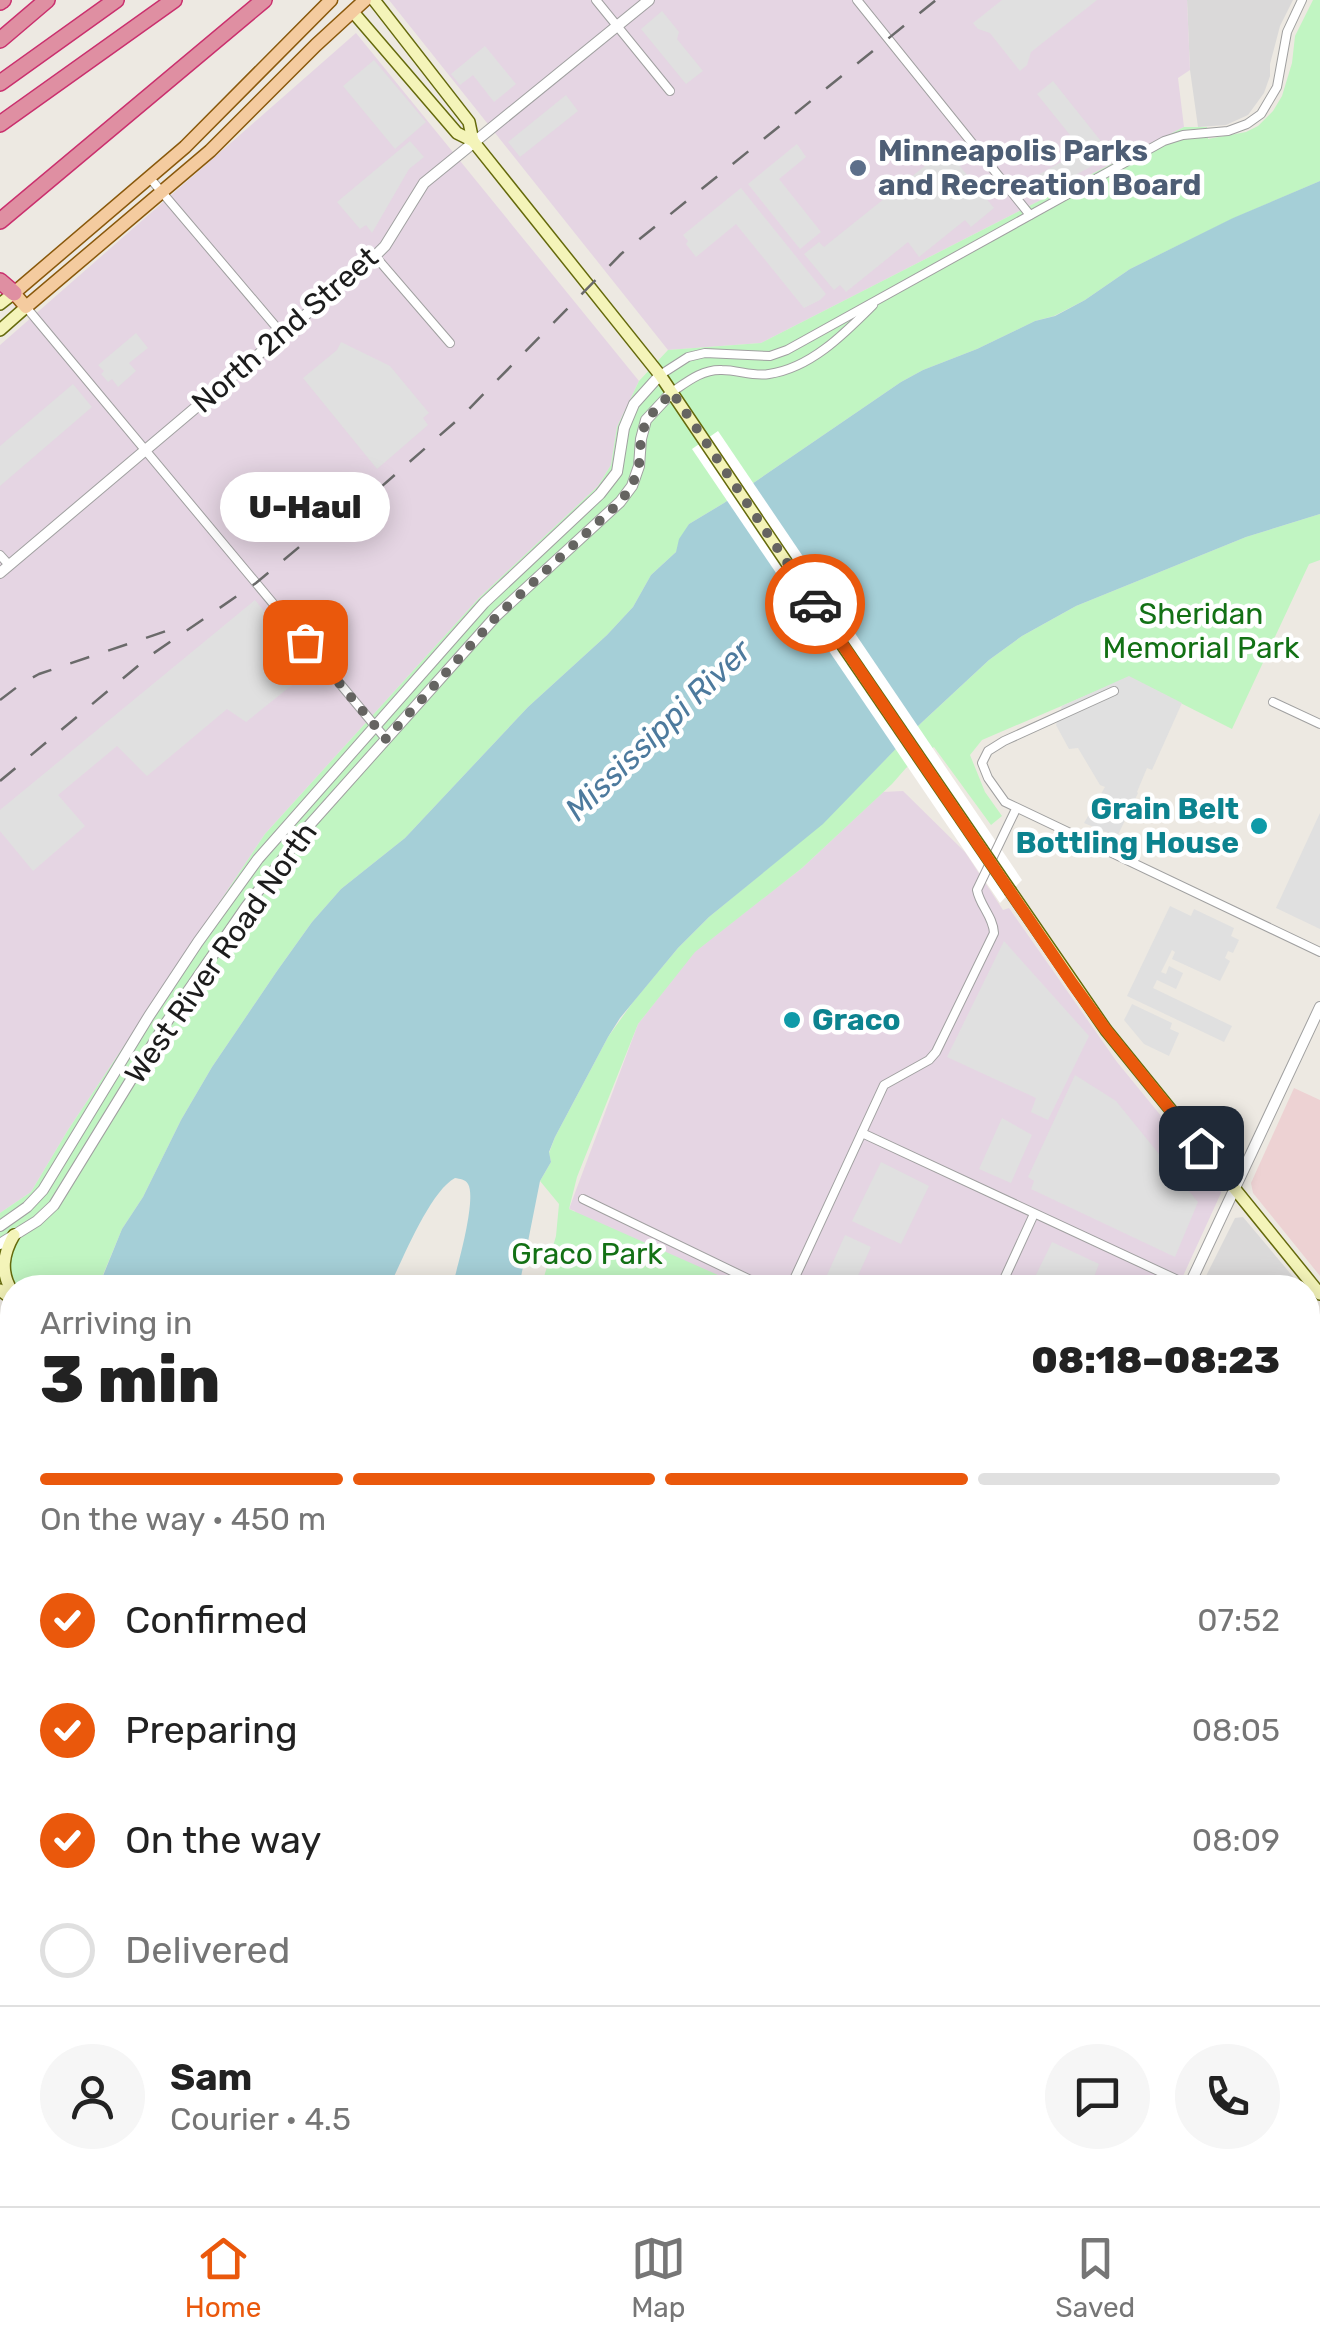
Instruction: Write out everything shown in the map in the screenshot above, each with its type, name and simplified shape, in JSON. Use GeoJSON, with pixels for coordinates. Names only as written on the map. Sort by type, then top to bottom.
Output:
{"type":"FeatureCollection","features":[{"type":"Feature","properties":{"kind":"highway"},"geometry":{"type":"LineString","coordinates":[[0,40],[48,0]]}},
{"type":"Feature","properties":{"kind":"highway"},"geometry":{"type":"LineString","coordinates":[[0,82],[116,0]]}},
{"type":"Feature","properties":{"kind":"highway"},"geometry":{"type":"LineString","coordinates":[[0,124],[174,0]]}},
{"type":"Feature","properties":{"kind":"highway"},"geometry":{"type":"LineString","coordinates":[[0,221],[264,0]]}},
{"type":"Feature","properties":{"kind":"highway"},"geometry":{"type":"LineString","coordinates":[[0,281],[14,292]]}},
{"type":"Feature","properties":{"kind":"main road"},"geometry":{"type":"LineString","coordinates":[[0,304],[184,147],[331,0]]}},
{"type":"Feature","properties":{"kind":"main road"},"geometry":{"type":"LineString","coordinates":[[0,330],[210,151],[316,45],[348,5],[366,0]]}},
{"type":"Feature","properties":{"kind":"main road"},"geometry":{"type":"LineString","coordinates":[[374,0],[469,122],[473,141]]}},
{"type":"Feature","properties":{"kind":"main road"},"geometry":{"type":"LineString","coordinates":[[348,5],[457,132],[473,141],[660,375],[1106,1030],[1304,1275]]}},
{"type":"Feature","properties":{"kind":"main road"},"geometry":{"type":"LineString","coordinates":[[14,292],[26,307]]}},
{"type":"Feature","properties":{"kind":"main road"},"geometry":{"type":"LineString","coordinates":[[5,1275],[6,1248],[14,1235]]}},
{"type":"Feature","properties":{"kind":"street"},"geometry":{"type":"LineString","coordinates":[[596,0],[670,91]]}},
{"type":"Feature","properties":{"kind":"street","name":"North 2nd Street"},"geometry":{"type":"LineString","coordinates":[[4,569],[385,246],[419,189],[473,141],[649,0]]}},
{"type":"Feature","properties":{"kind":"street"},"geometry":{"type":"LineString","coordinates":[[857,0],[1030,216]]}},
{"type":"Feature","properties":{"kind":"street","name":"West River Road North"},"geometry":{"type":"LineString","coordinates":[[0,1226],[43,1190],[149,1016],[258,859],[484,603],[600,494],[618,472],[624,428],[634,404],[660,375],[688,357],[705,352],[770,356],[787,350],[1164,142],[1247,124],[1260,114],[1277,87],[1287,32],[1302,0]]}},
{"type":"Feature","properties":{"kind":"street"},"geometry":{"type":"LineString","coordinates":[[150,177],[282,335]]}},
{"type":"Feature","properties":{"kind":"street"},"geometry":{"type":"LineString","coordinates":[[374,256],[450,343]]}},
{"type":"Feature","properties":{"kind":"street","name":"West River Road North"},"geometry":{"type":"LineString","coordinates":[[0,1244],[37,1222],[54,1205],[164,1026],[294,844],[498,615],[620,502],[632,486],[639,466],[646,420],[672,392],[702,373],[721,370],[768,374],[794,367],[838,339],[880,298]]}},
{"type":"Feature","properties":{"kind":"street"},"geometry":{"type":"LineString","coordinates":[[26,307],[386,739]]}},
{"type":"Feature","properties":{"kind":"street"},"geometry":{"type":"LineString","coordinates":[[0,554],[4,569]]}},
{"type":"Feature","properties":{"kind":"street"},"geometry":{"type":"LineString","coordinates":[[1114,690],[988,751],[982,763],[1005,802],[1320,952]]}},
{"type":"Feature","properties":{"kind":"street"},"geometry":{"type":"LineString","coordinates":[[1273,702],[1320,724]]}},
{"type":"Feature","properties":{"kind":"street"},"geometry":{"type":"LineString","coordinates":[[796,1275],[884,1086],[936,1052],[994,932],[994,924],[979,901],[977,890],[1016,809]]}},
{"type":"Feature","properties":{"kind":"street"},"geometry":{"type":"LineString","coordinates":[[1196,1275],[1320,1007]]}},
{"type":"Feature","properties":{"kind":"street"},"geometry":{"type":"LineString","coordinates":[[149,1016],[164,1026]]}},
{"type":"Feature","properties":{"kind":"street"},"geometry":{"type":"LineString","coordinates":[[862,1133],[1165,1275]]}},
{"type":"Feature","properties":{"kind":"street"},"geometry":{"type":"LineString","coordinates":[[76,1136],[90,1144]]}},
{"type":"Feature","properties":{"kind":"street"},"geometry":{"type":"LineString","coordinates":[[583,1198],[740,1275]]}},
{"type":"Feature","properties":{"kind":"street"},"geometry":{"type":"LineString","coordinates":[[1006,1275],[1034,1214]]}},
{"type":"Feature","properties":{"kind":"shaded area"},"geometry":{"type":"Polygon","coordinates":[[[389,0],[1187,0],[1190,70],[1178,78],[1184,127],[761,343],[668,350],[389,0]]]}},
{"type":"Feature","properties":{"kind":"shaded area"},"geometry":{"type":"Polygon","coordinates":[[[1002,0],[1097,0],[1031,52],[1027,65],[1020,71],[990,33],[973,23],[1002,0]]]}},
{"type":"Feature","properties":{"kind":"shaded area"},"geometry":{"type":"Polygon","coordinates":[[[1187,0],[1293,0],[1280,26],[1264,93],[1248,115],[1226,125],[1198,127],[1190,70],[1187,0]]]}},
{"type":"Feature","properties":{"kind":"shaded area"},"geometry":{"type":"Polygon","coordinates":[[[662,11],[679,32],[677,39],[703,71],[686,84],[641,29],[662,11]]]}},
{"type":"Feature","properties":{"kind":"shaded area"},"geometry":{"type":"Polygon","coordinates":[[[356,33],[639,381],[617,427],[611,465],[598,486],[479,598],[265,834],[31,1192],[0,1213],[0,345],[356,33]]]}},
{"type":"Feature","properties":{"kind":"shaded area"},"geometry":{"type":"Polygon","coordinates":[[[485,46],[516,84],[494,102],[473,75],[460,85],[451,74],[485,46]]]}},
{"type":"Feature","properties":{"kind":"shaded area"},"geometry":{"type":"Polygon","coordinates":[[[374,60],[426,122],[395,149],[343,86],[374,60]]]}},
{"type":"Feature","properties":{"kind":"shaded area"},"geometry":{"type":"Polygon","coordinates":[[[1053,81],[1112,155],[1039,195],[1031,179],[1082,150],[1037,94],[1053,81]]]}},
{"type":"Feature","properties":{"kind":"shaded area"},"geometry":{"type":"Polygon","coordinates":[[[566,95],[578,111],[520,157],[508,142],[566,95]]]}},
{"type":"Feature","properties":{"kind":"shaded area"},"geometry":{"type":"Polygon","coordinates":[[[410,141],[424,157],[409,169],[372,233],[366,225],[360,229],[337,202],[410,141]]]}},
{"type":"Feature","properties":{"kind":"shaded area"},"geometry":{"type":"Polygon","coordinates":[[[797,144],[806,157],[779,179],[821,232],[800,249],[748,184],[797,144]]]}},
{"type":"Feature","properties":{"kind":"shaded area"},"geometry":{"type":"Polygon","coordinates":[[[946,149],[994,208],[971,227],[965,220],[919,257],[908,242],[846,292],[840,285],[834,290],[804,254],[819,242],[824,247],[946,149]]]}},
{"type":"Feature","properties":{"kind":"shaded area"},"geometry":{"type":"Polygon","coordinates":[[[741,188],[826,294],[820,300],[804,308],[736,224],[696,257],[686,244],[683,235],[741,188]]]}},
{"type":"Feature","properties":{"kind":"shaded area"},"geometry":{"type":"Polygon","coordinates":[[[136,333],[148,348],[129,363],[136,371],[118,387],[112,379],[108,382],[98,365],[136,333]]]}},
{"type":"Feature","properties":{"kind":"shaded area"},"geometry":{"type":"Polygon","coordinates":[[[341,342],[390,366],[429,413],[423,418],[428,425],[377,469],[303,378],[337,350],[341,342]]]}},
{"type":"Feature","properties":{"kind":"shaded area"},"geometry":{"type":"Polygon","coordinates":[[[73,384],[92,407],[0,486],[0,446],[73,384]]]}},
{"type":"Feature","properties":{"kind":"shaded area"},"geometry":{"type":"Polygon","coordinates":[[[255,600],[312,669],[246,722],[227,709],[147,776],[117,746],[58,795],[85,826],[33,871],[0,831],[0,810],[255,600]]]}},
{"type":"Feature","properties":{"kind":"shaded area"},"geometry":{"type":"Polygon","coordinates":[[[1129,676],[1182,703],[1152,770],[1147,768],[1117,837],[1084,823],[1105,787],[1078,748],[1069,749],[1056,725],[1062,706],[1129,676]]]}},
{"type":"Feature","properties":{"kind":"shaded area"},"geometry":{"type":"Polygon","coordinates":[[[903,791],[965,852],[1003,910],[1009,908],[1117,1062],[1220,1188],[1183,1275],[583,1275],[575,1211],[569,1209],[638,1024],[694,952],[802,868],[883,792],[903,791]]]}},
{"type":"Feature","properties":{"kind":"shaded area"},"geometry":{"type":"Polygon","coordinates":[[[1320,813],[1320,929],[1276,908],[1320,813]]]}},
{"type":"Feature","properties":{"kind":"shaded area"},"geometry":{"type":"Polygon","coordinates":[[[1170,906],[1191,916],[1194,909],[1234,928],[1231,936],[1239,940],[1233,953],[1228,951],[1225,958],[1230,961],[1220,981],[1172,959],[1172,950],[1161,972],[1166,974],[1169,966],[1183,973],[1176,989],[1157,980],[1153,988],[1232,1026],[1224,1042],[1127,996],[1170,906]]]}},
{"type":"Feature","properties":{"kind":"shaded area"},"geometry":{"type":"Polygon","coordinates":[[[1004,941],[1089,1036],[1048,1120],[1031,1112],[1036,1098],[947,1057],[1004,941]]]}},
{"type":"Feature","properties":{"kind":"shaded area"},"geometry":{"type":"Polygon","coordinates":[[[1132,1004],[1172,1023],[1170,1029],[1179,1033],[1169,1056],[1144,1044],[1124,1020],[1132,1004]]]}},
{"type":"Feature","properties":{"kind":"shaded area"},"geometry":{"type":"Polygon","coordinates":[[[1075,1075],[1116,1101],[1198,1202],[1175,1257],[1031,1189],[1034,1181],[1028,1177],[1075,1075]]]}},
{"type":"Feature","properties":{"kind":"shaded area"},"geometry":{"type":"Polygon","coordinates":[[[1294,1088],[1320,1100],[1320,1275],[1253,1193],[1251,1183],[1294,1088]]]}},
{"type":"Feature","properties":{"kind":"shaded area"},"geometry":{"type":"Polygon","coordinates":[[[1002,1118],[1032,1135],[1011,1183],[979,1169],[1002,1118]]]}},
{"type":"Feature","properties":{"kind":"shaded area"},"geometry":{"type":"Polygon","coordinates":[[[881,1162],[929,1186],[901,1244],[852,1221],[881,1162]]]}},
{"type":"Feature","properties":{"kind":"shaded area"},"geometry":{"type":"Polygon","coordinates":[[[1243,1217],[1292,1275],[1206,1275],[1235,1218],[1243,1217]]]}},
{"type":"Feature","properties":{"kind":"shaded area"},"geometry":{"type":"Polygon","coordinates":[[[845,1235],[871,1247],[858,1275],[827,1275],[845,1235]]]}},
{"type":"Feature","properties":{"kind":"shaded area"},"geometry":{"type":"Polygon","coordinates":[[[1052,1242],[1099,1264],[1095,1275],[1036,1275],[1052,1242]]]}},
{"type":"Feature","properties":{"kind":"green space"},"geometry":{"type":"Polygon","coordinates":[[[1313,0],[1320,0],[1320,181],[1130,269],[1054,316],[923,370],[689,524],[676,552],[651,575],[633,607],[607,635],[528,707],[405,838],[341,889],[312,922],[212,1067],[122,1229],[103,1275],[0,1275],[0,1213],[31,1192],[265,834],[479,598],[598,486],[611,465],[617,427],[639,381],[668,350],[761,343],[1184,127],[1207,127],[1208,139],[1258,126],[1282,96],[1295,36],[1313,0]]]}},
{"type":"Feature","properties":{"kind":"green space","name":"Sheridan Memorial Park"},"geometry":{"type":"Polygon","coordinates":[[[1320,514],[1320,560],[1309,564],[1232,729],[1129,677],[982,740],[970,755],[985,792],[1002,816],[991,825],[934,747],[906,768],[802,868],[695,952],[638,1024],[577,1177],[569,1209],[718,1275],[545,1275],[556,1236],[559,1204],[540,1181],[551,1162],[549,1153],[555,1137],[608,1037],[678,948],[709,917],[823,823],[919,725],[989,660],[1022,636],[1076,606],[1246,537],[1320,514]]]}},
{"type":"Feature","properties":{"kind":"water","name":"Mississippi River"},"geometry":{"type":"Polygon","coordinates":[[[1320,181],[1320,514],[1246,537],[1076,606],[1022,636],[989,660],[919,725],[823,824],[709,917],[620,1018],[555,1137],[549,1152],[551,1162],[540,1181],[521,1275],[455,1275],[470,1204],[468,1184],[455,1178],[427,1211],[395,1275],[103,1275],[122,1229],[212,1067],[312,922],[341,889],[405,838],[528,707],[607,635],[633,607],[651,575],[676,552],[689,524],[901,382],[1035,321],[1055,316],[1130,269],[1320,181]]]}},
{"type":"Feature","properties":{"kind":"pier"},"geometry":{"type":"Polygon","coordinates":[[[718,431],[1022,880],[1000,903],[692,449],[718,431]]]}},
{"type":"Feature","properties":{"kind":"railway"},"geometry":{"type":"LineString","coordinates":[[0,781],[151,655],[256,583],[316,533],[373,494],[463,415],[621,254],[936,0]]}},
{"type":"Feature","properties":{"kind":"railway"},"geometry":{"type":"LineString","coordinates":[[0,700],[39,674],[181,626]]}},
{"type":"Feature","properties":{"kind":"way so far"},"geometry":{"type":"LineString","coordinates":[[305,642],[386,739],[498,615],[620,502],[632,486],[639,466],[646,420],[672,392],[815,604]]}},
{"type":"Feature","properties":{"kind":"place","name":"Minneapolis Parks and Recreation Board"},"geometry":{"type":"Point","coordinates":[858,168]}},
{"type":"Feature","properties":{"kind":"place","name":"U-Haul"},"geometry":{"type":"Point","coordinates":[305,642]}},
{"type":"Feature","properties":{"kind":"place","name":"Grain Belt Bottling House"},"geometry":{"type":"Point","coordinates":[1259,826]}},
{"type":"Feature","properties":{"kind":"place","name":"Graco"},"geometry":{"type":"Point","coordinates":[792,1020]}},
{"type":"Feature","properties":{"kind":"route"},"geometry":{"type":"LineString","coordinates":[[815,604],[1072,983],[1201,1148]]}},
{"type":"Feature","properties":{"kind":"park label","name":"Graco Park"},"geometry":{"type":"Point","coordinates":[587,1254]}}]}
